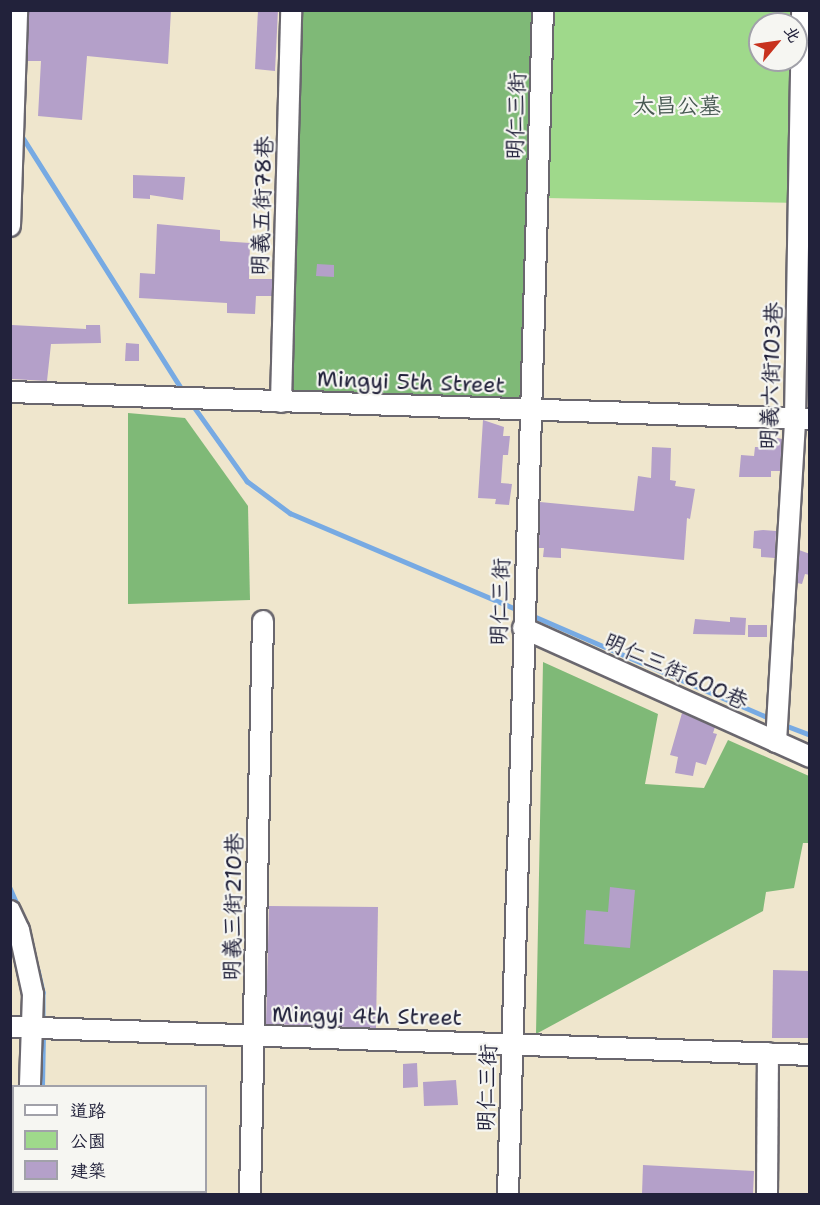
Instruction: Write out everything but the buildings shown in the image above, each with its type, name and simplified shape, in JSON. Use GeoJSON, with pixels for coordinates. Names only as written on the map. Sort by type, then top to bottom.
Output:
{"type":"FeatureCollection","features":[{"type":"Feature","properties":{"kind":"street"},"geometry":{"type":"LineString","coordinates":[[10,226],[17,10]]}},
{"type":"Feature","properties":{"kind":"street","name":"明義五街78巷"},"geometry":{"type":"LineString","coordinates":[[281,402],[291,10]]}},
{"type":"Feature","properties":{"kind":"street","name":"明仁三街"},"geometry":{"type":"LineString","coordinates":[[508,1194],[523,617],[543,10]]}},
{"type":"Feature","properties":{"kind":"street","name":"明義六街103巷"},"geometry":{"type":"LineString","coordinates":[[776,742],[802,418],[802,10]]}},
{"type":"Feature","properties":{"kind":"street","name":"Mingyi 5th Street"},"geometry":{"type":"LineString","coordinates":[[10,392],[186,395],[281,402],[802,418]]}},
{"type":"Feature","properties":{"kind":"street","name":"明仁三街600巷"},"geometry":{"type":"LineString","coordinates":[[523,617],[810,757]]}},
{"type":"Feature","properties":{"kind":"street","name":"明義三街210巷"},"geometry":{"type":"LineString","coordinates":[[250,1194],[263,621]]}},
{"type":"Feature","properties":{"kind":"street"},"geometry":{"type":"LineString","coordinates":[[10,911],[19,930],[33,994],[20,1028],[30,1085]]}},
{"type":"Feature","properties":{"kind":"street","name":"Mingyi 4th Street"},"geometry":{"type":"LineString","coordinates":[[20,1028],[810,1054]]}},
{"type":"Feature","properties":{"kind":"street"},"geometry":{"type":"LineString","coordinates":[[767,1194],[768,1053]]}},
{"type":"Feature","properties":{"kind":"green space"},"geometry":{"type":"Polygon","coordinates":[[[299,11],[536,11],[527,404],[285,398],[299,11]]]}},
{"type":"Feature","properties":{"kind":"green space","name":"太昌公墓"},"geometry":{"type":"Polygon","coordinates":[[[550,11],[805,11],[748,12],[748,72],[803,72],[800,203],[546,198],[550,11]]]}},
{"type":"Feature","properties":{"kind":"green space"},"geometry":{"type":"Polygon","coordinates":[[[128,413],[185,418],[248,506],[250,600],[128,604],[128,413]]]}},
{"type":"Feature","properties":{"kind":"green space"},"geometry":{"type":"Polygon","coordinates":[[[543,662],[658,714],[645,784],[704,788],[728,740],[809,776],[809,843],[803,843],[794,888],[766,892],[763,911],[536,1034],[543,662]]]}},
{"type":"Feature","properties":{"kind":"waterway"},"geometry":{"type":"LineString","coordinates":[[20,133],[184,392]]}},
{"type":"Feature","properties":{"kind":"waterway"},"geometry":{"type":"LineString","coordinates":[[192,404],[247,481],[290,513],[519,610]]}},
{"type":"Feature","properties":{"kind":"waterway"},"geometry":{"type":"LineString","coordinates":[[529,614],[772,719]]}},
{"type":"Feature","properties":{"kind":"waterway"},"geometry":{"type":"LineString","coordinates":[[782,724],[810,735]]}},
{"type":"Feature","properties":{"kind":"waterway"},"geometry":{"type":"LineString","coordinates":[[10,888],[26,924]]}},
{"type":"Feature","properties":{"kind":"waterway"},"geometry":{"type":"LineString","coordinates":[[38,970],[43,992],[43,1024]]}},
{"type":"Feature","properties":{"kind":"waterway"},"geometry":{"type":"LineString","coordinates":[[42,1085],[43,1032]]}}]}
